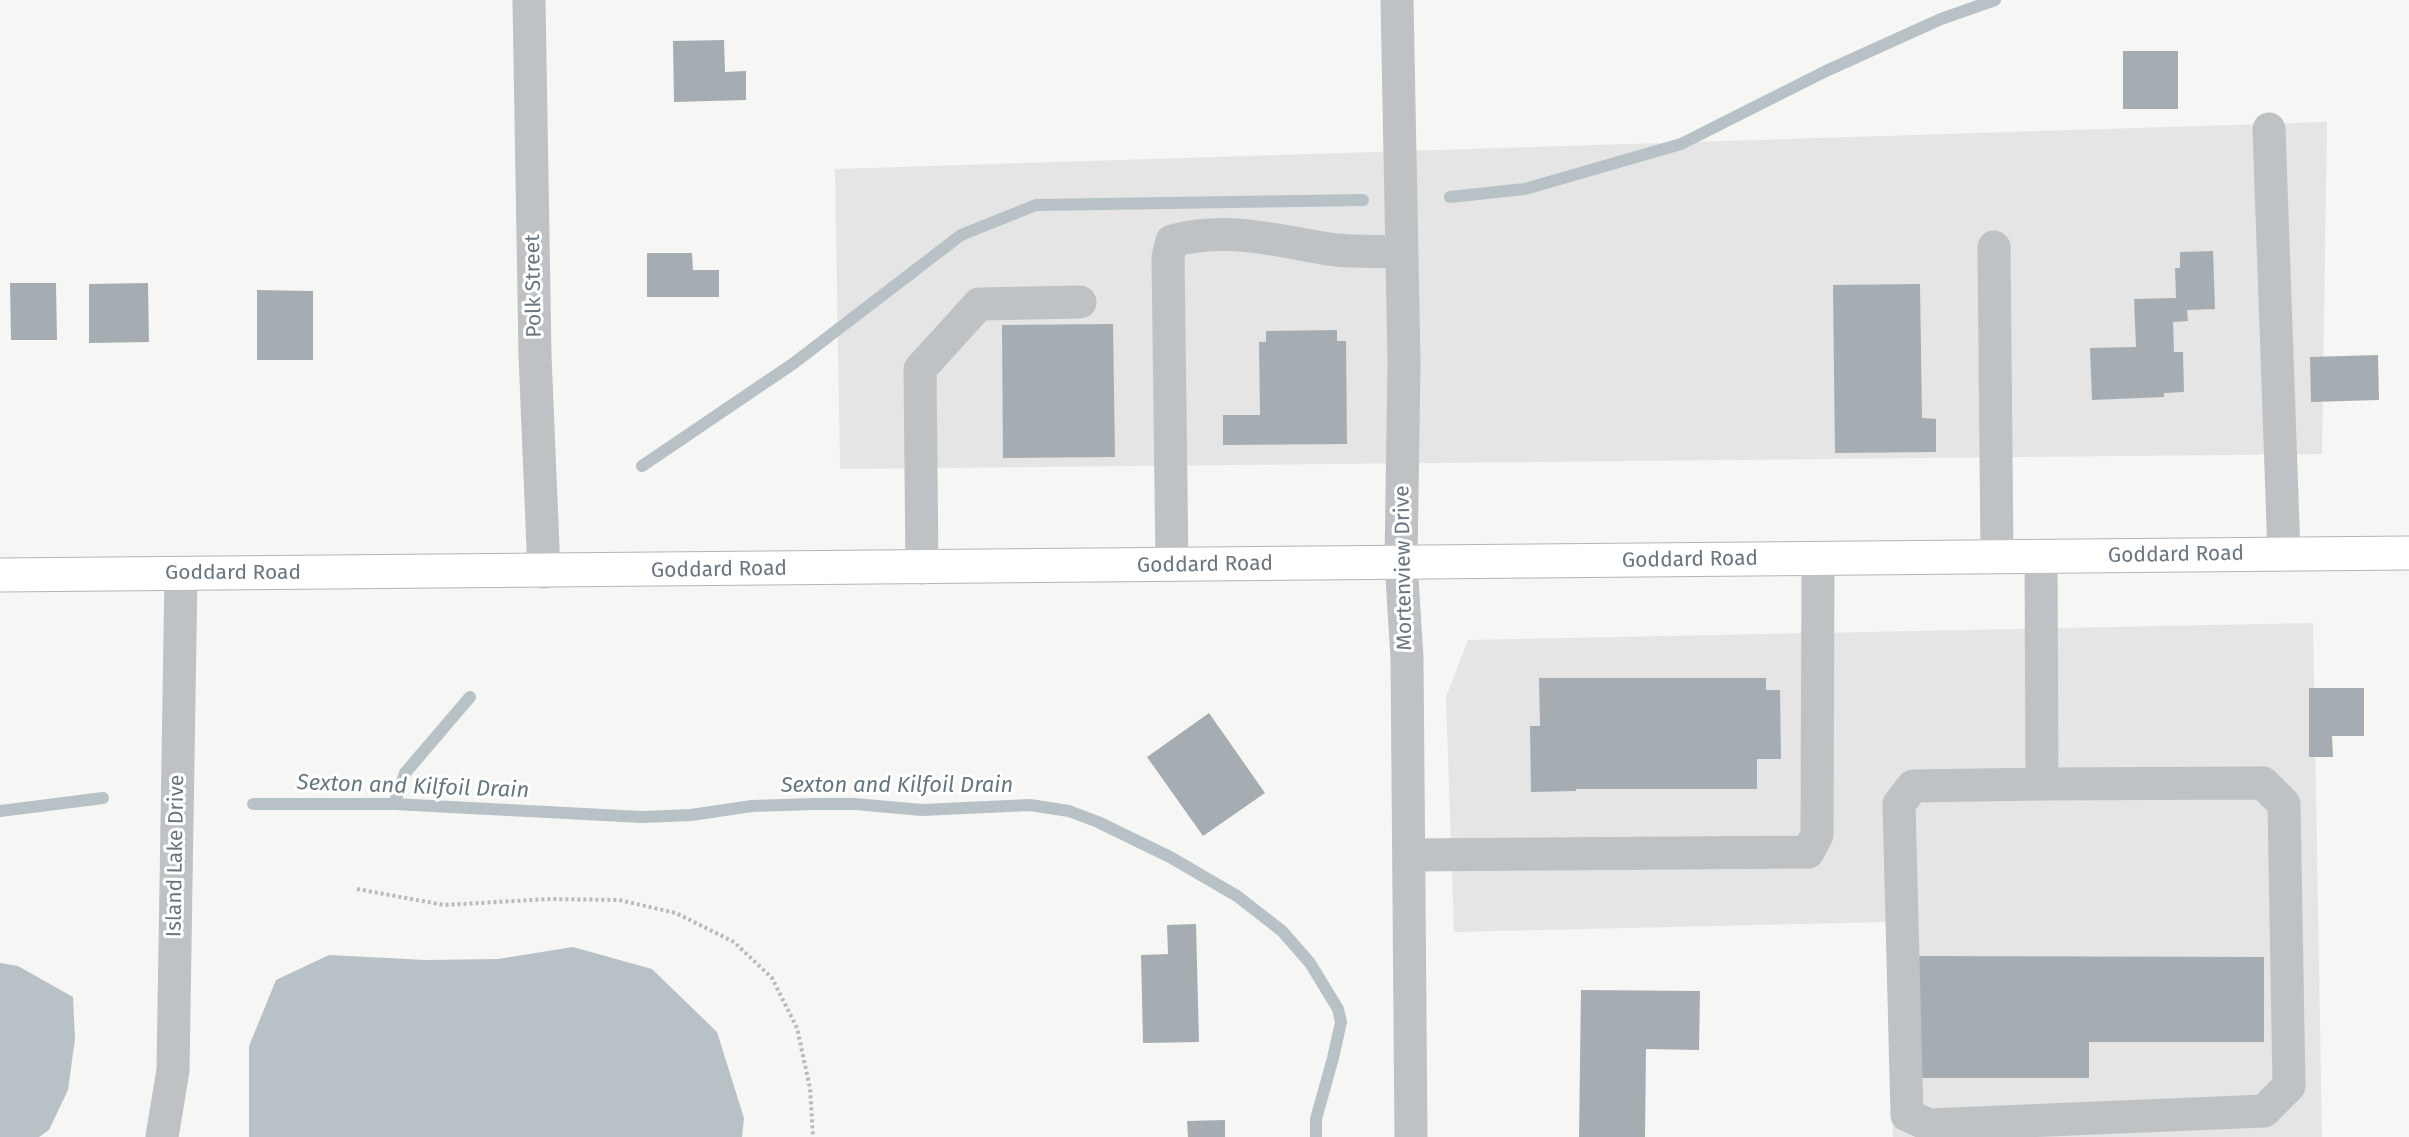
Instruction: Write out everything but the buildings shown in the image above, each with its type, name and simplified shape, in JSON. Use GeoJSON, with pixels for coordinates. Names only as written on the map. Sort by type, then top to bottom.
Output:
{"type":"FeatureCollection","features":[{"type":"Feature","properties":{"kind":"main road","name":"Goddard Road"},"geometry":{"type":"LineString","coordinates":[[0,576],[2409,553]]}},
{"type":"Feature","properties":{"kind":"street","name":"Polk Street"},"geometry":{"type":"LineString","coordinates":[[529,0],[535,355],[544,572]]}},
{"type":"Feature","properties":{"kind":"street","name":"Mortenview Drive"},"geometry":{"type":"LineString","coordinates":[[1397,0],[1404,362],[1401,562],[1407,658],[1411,1137]]}},
{"type":"Feature","properties":{"kind":"street"},"geometry":{"type":"LineString","coordinates":[[2269,129],[2284,554]]}},
{"type":"Feature","properties":{"kind":"street"},"geometry":{"type":"LineString","coordinates":[[1172,565],[1168,257],[1172,241],[1192,236],[1244,234],[1338,250],[1401,252]]}},
{"type":"Feature","properties":{"kind":"street"},"geometry":{"type":"LineString","coordinates":[[1994,247],[1997,557]]}},
{"type":"Feature","properties":{"kind":"street"},"geometry":{"type":"LineString","coordinates":[[922,568],[920,369],[979,304],[1080,302]]}},
{"type":"Feature","properties":{"kind":"street"},"geometry":{"type":"LineString","coordinates":[[2041,557],[2042,784]]}},
{"type":"Feature","properties":{"kind":"street"},"geometry":{"type":"LineString","coordinates":[[1408,855],[1808,852],[1817,835],[1818,559]]}},
{"type":"Feature","properties":{"kind":"street","name":"Island Lake Drive"},"geometry":{"type":"LineString","coordinates":[[162,1137],[173,1071],[181,574]]}},
{"type":"Feature","properties":{"kind":"street"},"geometry":{"type":"LineString","coordinates":[[2263,783],[2284,804],[2289,1086],[2264,1111],[1929,1125],[1908,1115],[1899,804],[1913,786],[2042,784],[2263,783]]}},
{"type":"Feature","properties":{"kind":"path"},"geometry":{"type":"LineString","coordinates":[[357,889],[396,898],[444,904],[550,899],[619,900],[675,913],[734,942],[772,978],[797,1028],[810,1088],[813,1137]]}},
{"type":"Feature","properties":{"kind":"shaded area"},"geometry":{"type":"Polygon","coordinates":[[[2327,122],[2322,454],[840,469],[835,169],[2327,122]]]}},
{"type":"Feature","properties":{"kind":"shaded area"},"geometry":{"type":"Polygon","coordinates":[[[2313,623],[2322,1137],[1893,1137],[1886,922],[1454,932],[1446,697],[1468,640],[2313,623]]]}},
{"type":"Feature","properties":{"kind":"shaded area"},"geometry":{"type":"Polygon","coordinates":[[[573,947],[652,969],[717,1032],[744,1118],[742,1137],[249,1137],[249,1046],[276,980],[329,955],[426,960],[498,959],[573,947]]]}},
{"type":"Feature","properties":{"kind":"shaded area"},"geometry":{"type":"Polygon","coordinates":[[[0,963],[18,966],[73,997],[75,1039],[68,1090],[49,1130],[39,1137],[0,1137],[0,963]]]}},
{"type":"Feature","properties":{"kind":"waterway"},"geometry":{"type":"LineString","coordinates":[[1450,197],[1525,189],[1681,144],[1826,71],[1941,19],[1995,0]]}},
{"type":"Feature","properties":{"kind":"waterway"},"geometry":{"type":"LineString","coordinates":[[642,466],[794,363],[961,235],[1036,205],[1363,200]]}},
{"type":"Feature","properties":{"kind":"waterway"},"geometry":{"type":"LineString","coordinates":[[394,804],[405,773],[470,697]]}},
{"type":"Feature","properties":{"kind":"waterway","name":"Sexton and Kilfoil Drain"},"geometry":{"type":"LineString","coordinates":[[0,811],[103,798]]}},
{"type":"Feature","properties":{"kind":"waterway","name":"Sexton and Kilfoil Drain"},"geometry":{"type":"LineString","coordinates":[[253,804],[394,804],[642,817],[691,815],[752,806],[813,804],[855,804],[922,810],[1030,805],[1069,811],[1098,822],[1170,857],[1237,896],[1282,931],[1310,963],[1338,1009],[1341,1022],[1316,1119],[1316,1137]]}}]}
